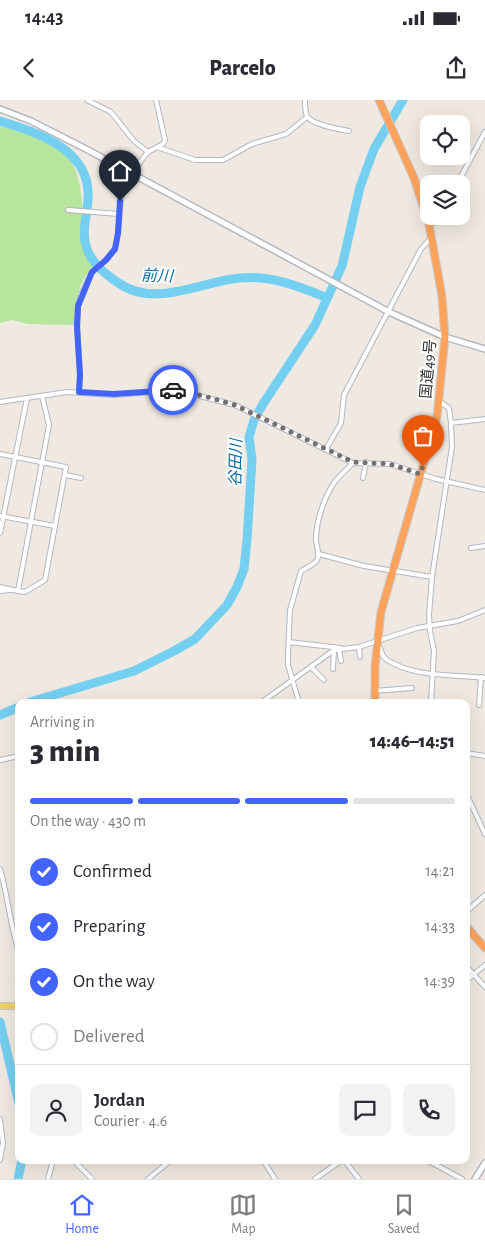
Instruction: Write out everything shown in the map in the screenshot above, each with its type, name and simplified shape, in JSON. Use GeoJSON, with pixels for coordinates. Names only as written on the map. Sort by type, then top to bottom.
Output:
{"type":"FeatureCollection","features":[{"type":"Feature","properties":{"kind":"highway","name":"国道49号"},"geometry":{"type":"LineString","coordinates":[[379,100],[420,192]]}},
{"type":"Feature","properties":{"kind":"highway","name":"国道49号"},"geometry":{"type":"LineString","coordinates":[[374,699],[377,641],[381,612],[437,417],[439,401],[445,337],[442,296],[430,225]]}},
{"type":"Feature","properties":{"kind":"highway"},"geometry":{"type":"LineString","coordinates":[[470,931],[485,948]]}},
{"type":"Feature","properties":{"kind":"main road"},"geometry":{"type":"LineString","coordinates":[[0,1006],[15,1006]]}},
{"type":"Feature","properties":{"kind":"street"},"geometry":{"type":"LineString","coordinates":[[87,100],[111,112],[138,145],[148,152]]}},
{"type":"Feature","properties":{"kind":"street"},"geometry":{"type":"LineString","coordinates":[[79,392],[78,306],[92,272],[115,249],[122,195],[140,162],[148,152],[163,144],[165,137],[156,100]]}},
{"type":"Feature","properties":{"kind":"street"},"geometry":{"type":"LineString","coordinates":[[304,100],[307,117],[316,123],[349,131]]}},
{"type":"Feature","properties":{"kind":"street"},"geometry":{"type":"LineString","coordinates":[[0,109],[31,121],[389,312],[445,337],[485,349]]}},
{"type":"Feature","properties":{"kind":"street"},"geometry":{"type":"LineString","coordinates":[[157,147],[195,160],[223,160],[252,144],[286,134],[307,117]]}},
{"type":"Feature","properties":{"kind":"street"},"geometry":{"type":"LineString","coordinates":[[463,175],[485,132]]}},
{"type":"Feature","properties":{"kind":"street"},"geometry":{"type":"LineString","coordinates":[[68,210],[119,214]]}},
{"type":"Feature","properties":{"kind":"street"},"geometry":{"type":"LineString","coordinates":[[326,449],[341,423],[344,395],[421,249],[432,237]]}},
{"type":"Feature","properties":{"kind":"street"},"geometry":{"type":"LineString","coordinates":[[0,402],[63,392],[114,394],[176,390],[221,400],[353,462],[390,464],[448,482],[485,490]]}},
{"type":"Feature","properties":{"kind":"street"},"geometry":{"type":"LineString","coordinates":[[18,591],[50,425],[42,396]]}},
{"type":"Feature","properties":{"kind":"street"},"geometry":{"type":"LineString","coordinates":[[0,533],[27,398]]}},
{"type":"Feature","properties":{"kind":"street"},"geometry":{"type":"LineString","coordinates":[[431,699],[434,651],[429,625],[432,577],[452,447],[449,408],[439,401]]}},
{"type":"Feature","properties":{"kind":"street"},"geometry":{"type":"LineString","coordinates":[[451,423],[485,420]]}},
{"type":"Feature","properties":{"kind":"street"},"geometry":{"type":"LineString","coordinates":[[0,454],[66,467],[45,580],[24,592],[0,589]]}},
{"type":"Feature","properties":{"kind":"street"},"geometry":{"type":"LineString","coordinates":[[298,699],[288,666],[290,610],[301,572],[316,562],[318,554],[316,542],[320,513],[334,483],[353,462]]}},
{"type":"Feature","properties":{"kind":"street"},"geometry":{"type":"LineString","coordinates":[[363,478],[366,462]]}},
{"type":"Feature","properties":{"kind":"street"},"geometry":{"type":"LineString","coordinates":[[65,475],[81,478]]}},
{"type":"Feature","properties":{"kind":"street"},"geometry":{"type":"LineString","coordinates":[[2,516],[55,526]]}},
{"type":"Feature","properties":{"kind":"street"},"geometry":{"type":"LineString","coordinates":[[471,548],[485,546]]}},
{"type":"Feature","properties":{"kind":"street"},"geometry":{"type":"LineString","coordinates":[[318,554],[358,565],[432,577]]}},
{"type":"Feature","properties":{"kind":"street"},"geometry":{"type":"LineString","coordinates":[[266,699],[339,649],[359,647],[400,632],[429,625],[458,621],[485,610]]}},
{"type":"Feature","properties":{"kind":"street"},"geometry":{"type":"LineString","coordinates":[[377,641],[381,646],[383,656],[391,662],[414,671],[483,677],[479,705]]}},
{"type":"Feature","properties":{"kind":"street"},"geometry":{"type":"LineString","coordinates":[[289,642],[336,646],[339,649],[341,661]]}},
{"type":"Feature","properties":{"kind":"street"},"geometry":{"type":"LineString","coordinates":[[359,647],[360,657]]}},
{"type":"Feature","properties":{"kind":"street"},"geometry":{"type":"LineString","coordinates":[[333,669],[339,649]]}},
{"type":"Feature","properties":{"kind":"street"},"geometry":{"type":"LineString","coordinates":[[311,667],[324,680]]}},
{"type":"Feature","properties":{"kind":"street"},"geometry":{"type":"LineString","coordinates":[[374,691],[412,688]]}},
{"type":"Feature","properties":{"kind":"street"},"geometry":{"type":"LineString","coordinates":[[470,754],[485,756]]}},
{"type":"Feature","properties":{"kind":"street"},"geometry":{"type":"LineString","coordinates":[[0,760],[15,757]]}},
{"type":"Feature","properties":{"kind":"street"},"geometry":{"type":"LineString","coordinates":[[470,802],[485,834]]}},
{"type":"Feature","properties":{"kind":"street"},"geometry":{"type":"LineString","coordinates":[[0,868],[8,895],[15,940]]}},
{"type":"Feature","properties":{"kind":"street"},"geometry":{"type":"LineString","coordinates":[[470,908],[485,895]]}},
{"type":"Feature","properties":{"kind":"street"},"geometry":{"type":"LineString","coordinates":[[470,978],[485,965]]}},
{"type":"Feature","properties":{"kind":"street"},"geometry":{"type":"LineString","coordinates":[[470,970],[485,987]]}},
{"type":"Feature","properties":{"kind":"street"},"geometry":{"type":"LineString","coordinates":[[0,1118],[3,1143],[0,1160]]}},
{"type":"Feature","properties":{"kind":"street"},"geometry":{"type":"LineString","coordinates":[[475,1179],[485,1162]]}},
{"type":"Feature","properties":{"kind":"street"},"geometry":{"type":"LineString","coordinates":[[48,1179],[51,1164]]}},
{"type":"Feature","properties":{"kind":"street"},"geometry":{"type":"LineString","coordinates":[[77,1164],[92,1179]]}},
{"type":"Feature","properties":{"kind":"street"},"geometry":{"type":"LineString","coordinates":[[148,1179],[166,1164]]}},
{"type":"Feature","properties":{"kind":"street"},"geometry":{"type":"LineString","coordinates":[[266,1164],[275,1179]]}},
{"type":"Feature","properties":{"kind":"street"},"geometry":{"type":"LineString","coordinates":[[315,1179],[337,1164]]}},
{"type":"Feature","properties":{"kind":"street"},"geometry":{"type":"LineString","coordinates":[[346,1164],[359,1179]]}},
{"type":"Feature","properties":{"kind":"street"},"geometry":{"type":"LineString","coordinates":[[434,1164],[459,1178]]}},
{"type":"Feature","properties":{"kind":"street"},"geometry":{"type":"LineString","coordinates":[[322,1174],[325,1179]]}},
{"type":"Feature","properties":{"kind":"green space"},"geometry":{"type":"Polygon","coordinates":[[[0,126],[35,137],[52,145],[66,155],[75,169],[80,186],[86,231],[94,265],[80,287],[74,325],[28,324],[12,320],[0,323],[0,126]]]}},
{"type":"Feature","properties":{"kind":"waterway","name":"谷田川"},"geometry":{"type":"LineString","coordinates":[[40,699],[134,671],[174,651],[195,639],[227,605],[244,569],[252,460],[249,437],[254,420],[315,325],[342,266],[360,187],[374,149],[403,100]]}},
{"type":"Feature","properties":{"kind":"waterway","name":"前川"},"geometry":{"type":"LineString","coordinates":[[0,121],[46,138],[72,156],[81,168],[87,183],[88,200],[84,237],[89,254],[104,272],[131,290],[161,294],[177,292],[224,280],[262,278],[284,282],[327,298]]}},
{"type":"Feature","properties":{"kind":"waterway","name":"谷田川"},"geometry":{"type":"LineString","coordinates":[[0,715],[15,709]]}},
{"type":"Feature","properties":{"kind":"waterway","name":"谷田川"},"geometry":{"type":"LineString","coordinates":[[0,1022],[15,1087]]}},
{"type":"Feature","properties":{"kind":"waterway","name":"谷田川"},"geometry":{"type":"LineString","coordinates":[[18,1179],[21,1164]]}},
{"type":"Feature","properties":{"kind":"way so far"},"geometry":{"type":"LineString","coordinates":[[173,390],[221,400],[235,405],[353,462],[380,462],[420,474],[423,466]]}},
{"type":"Feature","properties":{"kind":"route"},"geometry":{"type":"LineString","coordinates":[[120,201],[115,249],[92,272],[78,306],[79,392],[114,394],[173,390]]}}]}
